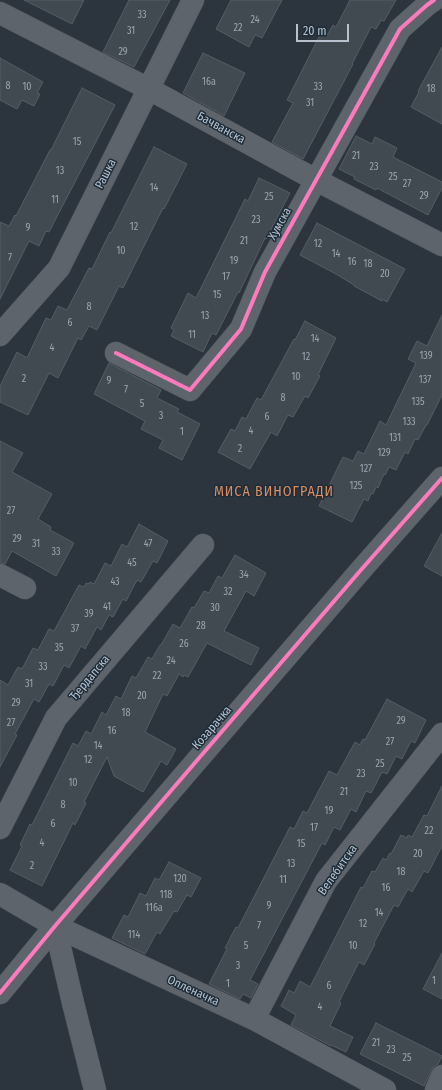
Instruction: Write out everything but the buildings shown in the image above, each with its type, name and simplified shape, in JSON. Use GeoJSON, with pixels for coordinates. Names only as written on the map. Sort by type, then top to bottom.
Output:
{"type":"FeatureCollection","features":[{"type":"Feature","properties":{"kind":"street","name":"Рашка"},"geometry":{"type":"LineString","coordinates":[[0,335],[59,268],[193,0]]}},
{"type":"Feature","properties":{"kind":"street","name":"Хумска"},"geometry":{"type":"LineString","coordinates":[[116,353],[190,390],[242,329],[265,272],[400,29],[426,2]]}},
{"type":"Feature","properties":{"kind":"street","name":"Бачванска"},"geometry":{"type":"LineString","coordinates":[[0,13],[149,89],[316,180],[442,245]]}},
{"type":"Feature","properties":{"kind":"street","name":"Козарачка"},"geometry":{"type":"LineString","coordinates":[[0,993],[55,926],[360,571],[442,478]]}},
{"type":"Feature","properties":{"kind":"street","name":"Ђердапска"},"geometry":{"type":"LineString","coordinates":[[0,828],[56,718],[204,545]]}},
{"type":"Feature","properties":{"kind":"street"},"geometry":{"type":"LineString","coordinates":[[0,575],[26,588]]}},
{"type":"Feature","properties":{"kind":"street","name":"Велебитска"},"geometry":{"type":"LineString","coordinates":[[254,1019],[326,881],[442,734]]}},
{"type":"Feature","properties":{"kind":"street","name":"Опленачка"},"geometry":{"type":"LineString","coordinates":[[0,894],[55,926],[254,1019],[385,1090]]}},
{"type":"Feature","properties":{"kind":"street"},"geometry":{"type":"LineString","coordinates":[[55,926],[95,1090]]}},
{"type":"Feature","properties":{"kind":"street"},"geometry":{"type":"LineString","coordinates":[[436,1090],[442,1076]]}},
{"type":"Feature","properties":{"kind":"cycle path"},"geometry":{"type":"LineString","coordinates":[[116,353],[190,390],[241,329],[265,272],[400,29],[434,0]]}},
{"type":"Feature","properties":{"kind":"cycle path"},"geometry":{"type":"LineString","coordinates":[[0,993],[55,926],[187,772],[442,478]]}},
{"type":"Feature","properties":{"kind":"district","name":"МИСА ВИНОГРАДИ"},"geometry":{"type":"Point","coordinates":[274,492]}}]}
